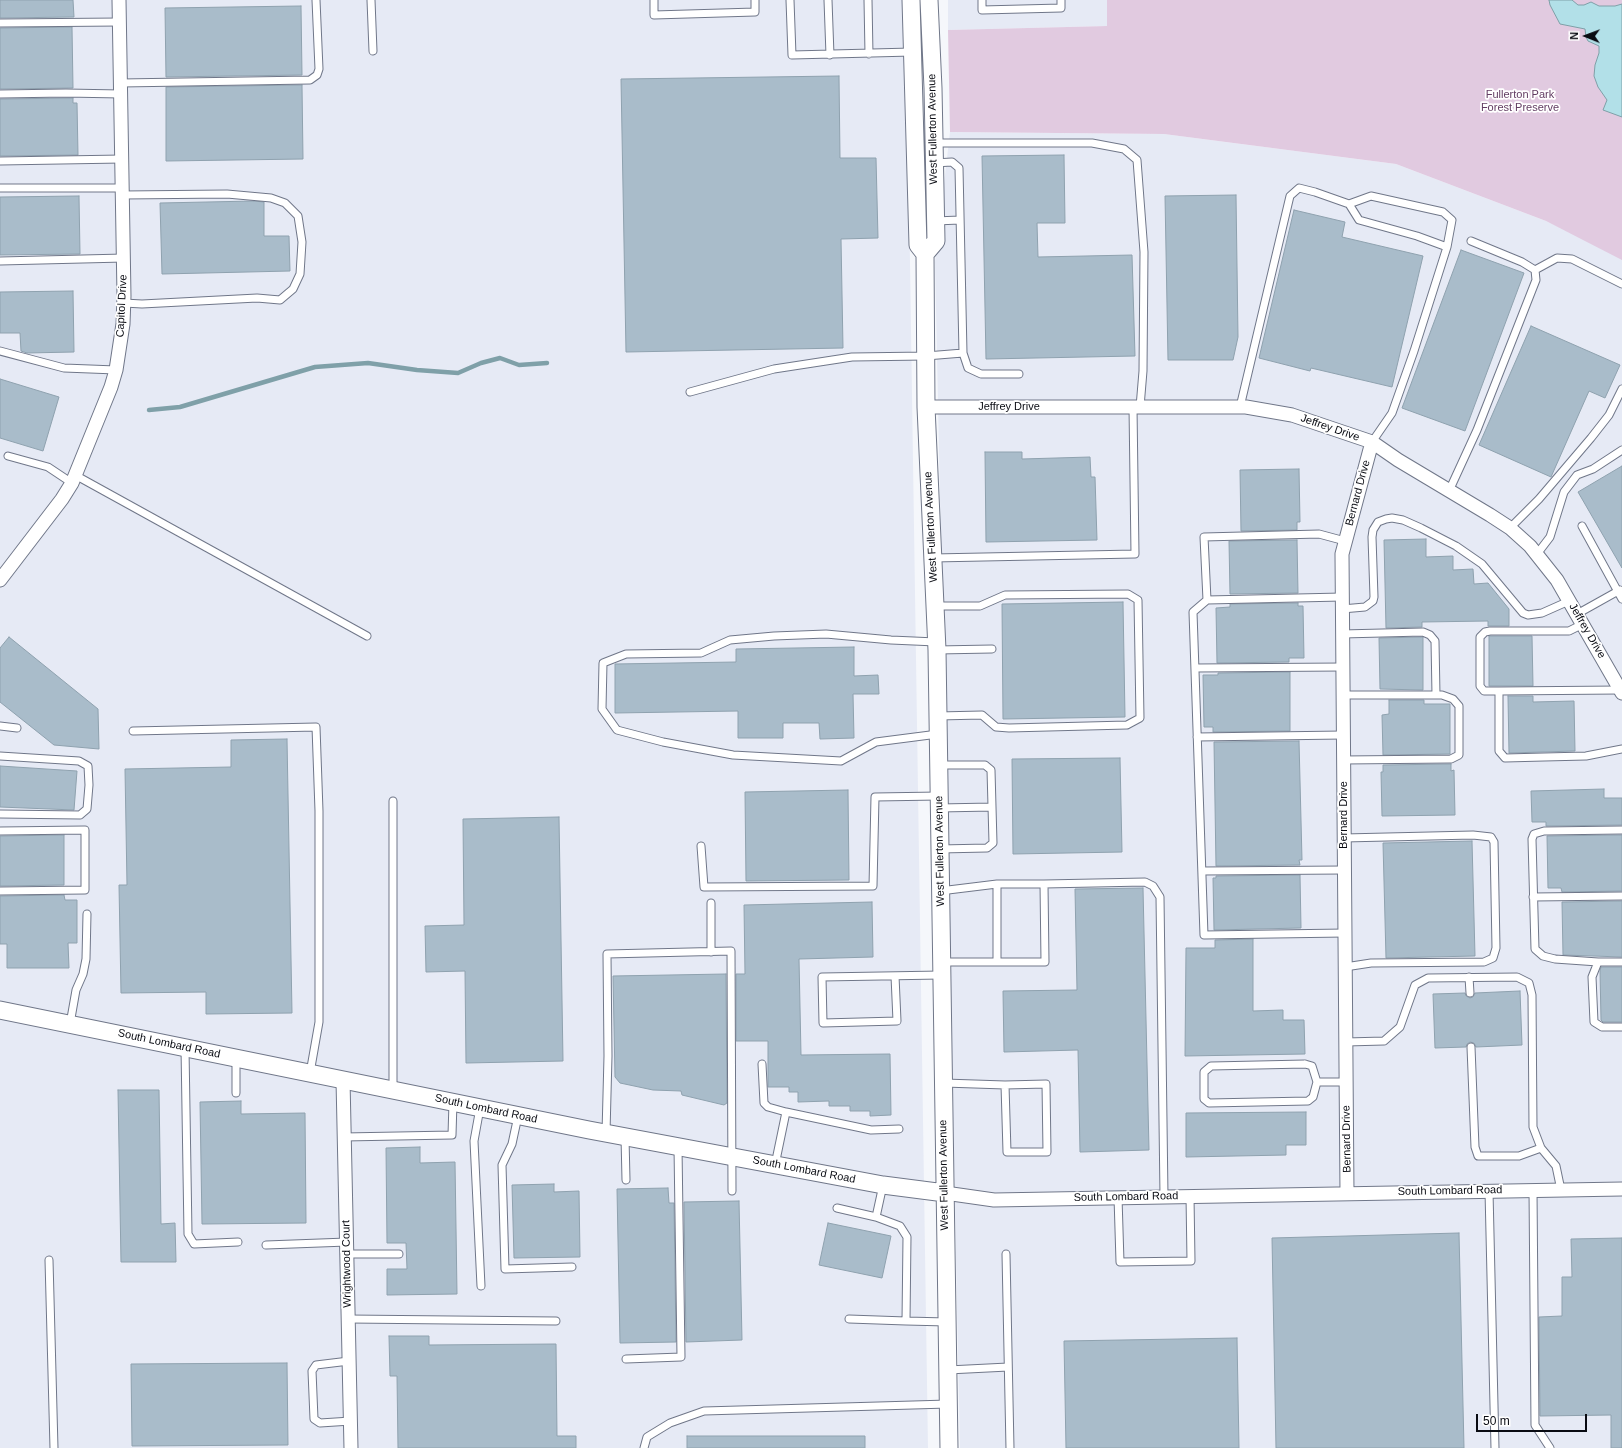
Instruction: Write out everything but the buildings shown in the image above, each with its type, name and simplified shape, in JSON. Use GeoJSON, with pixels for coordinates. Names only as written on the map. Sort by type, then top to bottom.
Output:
{"type":"FeatureCollection","features":[{"type":"Feature","properties":{"kind":"street","name":"Capitol Drive"},"geometry":{"type":"LineString","coordinates":[[0,580],[62,499],[74,479],[112,387],[116,370],[123,324],[124,303],[119,0]]}},
{"type":"Feature","properties":{"kind":"street","name":"West Fullerton Avenue"},"geometry":{"type":"LineString","coordinates":[[911,0],[918,245],[925,254],[926,407],[937,646],[949,1448]]}},
{"type":"Feature","properties":{"kind":"street","name":"West Fullerton Avenue"},"geometry":{"type":"LineString","coordinates":[[925,254],[936,241],[929,0]]}},
{"type":"Feature","properties":{"kind":"street","name":"Jeffrey Drive"},"geometry":{"type":"LineString","coordinates":[[926,407],[1240,407],[1292,415],[1372,442],[1398,460],[1510,528],[1530,546],[1557,580],[1621,691]]}},
{"type":"Feature","properties":{"kind":"street","name":"Bernard Drive"},"geometry":{"type":"LineString","coordinates":[[1347,1192],[1342,554],[1372,442]]}},
{"type":"Feature","properties":{"kind":"street","name":"South Lombard Road"},"geometry":{"type":"LineString","coordinates":[[0,1010],[625,1137],[883,1185],[994,1200],[1347,1192],[1622,1189]]}},
{"type":"Feature","properties":{"kind":"street","name":"Wrightwood Court"},"geometry":{"type":"LineString","coordinates":[[343,1080],[351,1448]]}},
{"type":"Feature","properties":{"kind":"lane"},"geometry":{"type":"LineString","coordinates":[[0,94],[66,93],[310,80],[317,75],[319,69],[316,0]]}},
{"type":"Feature","properties":{"kind":"lane"},"geometry":{"type":"LineString","coordinates":[[371,0],[373,51]]}},
{"type":"Feature","properties":{"kind":"lane"},"geometry":{"type":"LineString","coordinates":[[654,0],[654,15],[755,12],[755,0]]}},
{"type":"Feature","properties":{"kind":"lane"},"geometry":{"type":"LineString","coordinates":[[790,0],[792,55],[912,52]]}},
{"type":"Feature","properties":{"kind":"lane"},"geometry":{"type":"LineString","coordinates":[[828,0],[830,54]]}},
{"type":"Feature","properties":{"kind":"lane"},"geometry":{"type":"LineString","coordinates":[[868,0],[869,54]]}},
{"type":"Feature","properties":{"kind":"lane"},"geometry":{"type":"LineString","coordinates":[[982,0],[982,10],[1061,8],[1061,0]]}},
{"type":"Feature","properties":{"kind":"lane"},"geometry":{"type":"LineString","coordinates":[[0,22],[120,22]]}},
{"type":"Feature","properties":{"kind":"lane"},"geometry":{"type":"LineString","coordinates":[[933,558],[1135,554],[1137,407],[1143,371],[1144,252],[1137,160],[1124,149],[1092,143],[934,143]]}},
{"type":"Feature","properties":{"kind":"lane"},"geometry":{"type":"LineString","coordinates":[[0,161],[122,159]]}},
{"type":"Feature","properties":{"kind":"lane"},"geometry":{"type":"LineString","coordinates":[[934,163],[952,162],[959,168],[963,353],[968,368],[981,374],[1019,374]]}},
{"type":"Feature","properties":{"kind":"lane"},"geometry":{"type":"LineString","coordinates":[[0,188],[228,194],[271,198],[286,203],[298,216],[302,242],[300,274],[293,289],[280,300],[257,298],[142,304],[124,303]]}},
{"type":"Feature","properties":{"kind":"lane"},"geometry":{"type":"LineString","coordinates":[[1240,407],[1290,196],[1299,188],[1349,204],[1359,220],[1417,236],[1447,247]]}},
{"type":"Feature","properties":{"kind":"lane"},"geometry":{"type":"LineString","coordinates":[[1349,204],[1371,196],[1443,212],[1452,220],[1447,247],[1414,351],[1392,413],[1372,442]]}},
{"type":"Feature","properties":{"kind":"lane"},"geometry":{"type":"LineString","coordinates":[[935,221],[960,220]]}},
{"type":"Feature","properties":{"kind":"lane"},"geometry":{"type":"LineString","coordinates":[[1471,241],[1522,262],[1535,270]]}},
{"type":"Feature","properties":{"kind":"lane"},"geometry":{"type":"LineString","coordinates":[[0,261],[124,258]]}},
{"type":"Feature","properties":{"kind":"lane"},"geometry":{"type":"LineString","coordinates":[[1535,270],[1557,258],[1572,260],[1622,284]]}},
{"type":"Feature","properties":{"kind":"lane"},"geometry":{"type":"LineString","coordinates":[[1449,491],[1477,430],[1525,309],[1536,280],[1535,270]]}},
{"type":"Feature","properties":{"kind":"lane"},"geometry":{"type":"LineString","coordinates":[[0,351],[64,368],[116,370]]}},
{"type":"Feature","properties":{"kind":"lane"},"geometry":{"type":"LineString","coordinates":[[690,392],[774,369],[799,364],[833,361],[852,357],[926,356],[963,353]]}},
{"type":"Feature","properties":{"kind":"lane"},"geometry":{"type":"LineString","coordinates":[[1510,528],[1539,499],[1591,438],[1608,415],[1622,390]]}},
{"type":"Feature","properties":{"kind":"lane"},"geometry":{"type":"LineString","coordinates":[[1537,554],[1550,537],[1564,492],[1577,475],[1593,469],[1622,450]]}},
{"type":"Feature","properties":{"kind":"lane"},"geometry":{"type":"LineString","coordinates":[[8,456],[48,467],[74,479],[367,636]]}},
{"type":"Feature","properties":{"kind":"lane"},"geometry":{"type":"LineString","coordinates":[[1345,933],[1204,935],[1193,612],[1207,600],[1342,603],[1365,607],[1373,601],[1374,597],[1373,530],[1378,522],[1386,519],[1403,520],[1456,546],[1482,564],[1512,597],[1521,611],[1528,615],[1542,613],[1569,601]]}},
{"type":"Feature","properties":{"kind":"lane"},"geometry":{"type":"LineString","coordinates":[[1582,526],[1620,590],[1622,599]]}},
{"type":"Feature","properties":{"kind":"lane"},"geometry":{"type":"LineString","coordinates":[[1207,600],[1204,537],[1319,534],[1345,541]]}},
{"type":"Feature","properties":{"kind":"lane"},"geometry":{"type":"LineString","coordinates":[[1620,590],[1580,619],[1569,631],[1561,632],[1548,630],[1485,632],[1480,636],[1480,686],[1484,691],[1621,691]]}},
{"type":"Feature","properties":{"kind":"lane"},"geometry":{"type":"LineString","coordinates":[[935,606],[980,606],[1005,595],[1128,594],[1138,600],[1140,718],[1127,725],[1009,728],[996,727],[982,716],[938,716]]}},
{"type":"Feature","properties":{"kind":"lane"},"geometry":{"type":"LineString","coordinates":[[1342,634],[1423,632],[1430,635],[1435,641],[1436,695]]}},
{"type":"Feature","properties":{"kind":"lane"},"geometry":{"type":"LineString","coordinates":[[938,734],[876,742],[841,761],[733,755],[663,742],[617,730],[602,709],[603,663],[626,654],[701,653],[730,640],[774,636],[826,634],[937,646],[992,649]]}},
{"type":"Feature","properties":{"kind":"lane"},"geometry":{"type":"LineString","coordinates":[[1195,668],[1343,667]]}},
{"type":"Feature","properties":{"kind":"lane"},"geometry":{"type":"LineString","coordinates":[[1499,691],[1499,751],[1505,758],[1586,756],[1622,749]]}},
{"type":"Feature","properties":{"kind":"lane"},"geometry":{"type":"LineString","coordinates":[[1343,695],[1442,695],[1452,699],[1459,706],[1459,755],[1451,759],[1344,760]]}},
{"type":"Feature","properties":{"kind":"lane"},"geometry":{"type":"LineString","coordinates":[[0,726],[17,728]]}},
{"type":"Feature","properties":{"kind":"lane"},"geometry":{"type":"LineString","coordinates":[[133,731],[316,727],[320,811],[319,1022],[310,1073]]}},
{"type":"Feature","properties":{"kind":"lane"},"geometry":{"type":"LineString","coordinates":[[1197,737],[1343,735]]}},
{"type":"Feature","properties":{"kind":"lane"},"geometry":{"type":"LineString","coordinates":[[0,756],[79,761],[88,766],[89,785],[87,809],[80,815],[0,814]]}},
{"type":"Feature","properties":{"kind":"lane"},"geometry":{"type":"LineString","coordinates":[[939,765],[984,765],[991,770],[992,807],[992,843],[987,848],[940,848]]}},
{"type":"Feature","properties":{"kind":"lane"},"geometry":{"type":"LineString","coordinates":[[701,846],[704,887],[874,886],[875,797],[992,807]]}},
{"type":"Feature","properties":{"kind":"lane"},"geometry":{"type":"LineString","coordinates":[[393,801],[393,1090]]}},
{"type":"Feature","properties":{"kind":"lane"},"geometry":{"type":"LineString","coordinates":[[0,831],[85,830],[85,890],[0,891]]}},
{"type":"Feature","properties":{"kind":"lane"},"geometry":{"type":"LineString","coordinates":[[1622,830],[1544,831],[1534,834],[1532,839],[1535,949],[1543,956],[1555,958],[1598,962],[1622,962]]}},
{"type":"Feature","properties":{"kind":"lane"},"geometry":{"type":"LineString","coordinates":[[1344,838],[1473,835],[1491,837],[1494,842],[1496,948],[1493,958],[1484,962],[1372,963],[1345,967]]}},
{"type":"Feature","properties":{"kind":"lane"},"geometry":{"type":"LineString","coordinates":[[1202,871],[1344,870]]}},
{"type":"Feature","properties":{"kind":"lane"},"geometry":{"type":"LineString","coordinates":[[940,891],[998,884],[1145,882],[1153,886],[1160,898],[1164,1196]]}},
{"type":"Feature","properties":{"kind":"lane"},"geometry":{"type":"LineString","coordinates":[[997,962],[998,884]]}},
{"type":"Feature","properties":{"kind":"lane"},"geometry":{"type":"LineString","coordinates":[[895,976],[897,1021],[823,1023],[822,977],[895,976],[997,962],[1045,962],[1044,884]]}},
{"type":"Feature","properties":{"kind":"lane"},"geometry":{"type":"LineString","coordinates":[[1533,897],[1622,896]]}},
{"type":"Feature","properties":{"kind":"lane"},"geometry":{"type":"LineString","coordinates":[[711,903],[711,952]]}},
{"type":"Feature","properties":{"kind":"lane"},"geometry":{"type":"LineString","coordinates":[[70,1024],[76,990],[83,974],[86,959],[87,914]]}},
{"type":"Feature","properties":{"kind":"lane"},"geometry":{"type":"LineString","coordinates":[[606,1133],[608,1056],[607,954],[731,952],[732,1191]]}},
{"type":"Feature","properties":{"kind":"lane"},"geometry":{"type":"LineString","coordinates":[[1598,962],[1592,977],[1594,1022],[1602,1027],[1622,1027]]}},
{"type":"Feature","properties":{"kind":"lane"},"geometry":{"type":"LineString","coordinates":[[1469,977],[1470,993]]}},
{"type":"Feature","properties":{"kind":"lane"},"geometry":{"type":"LineString","coordinates":[[1346,1042],[1384,1041],[1400,1027],[1416,985],[1428,978],[1517,977],[1529,983],[1532,996],[1533,1127],[1541,1148],[1556,1166],[1561,1190]]}},
{"type":"Feature","properties":{"kind":"lane"},"geometry":{"type":"LineString","coordinates":[[1471,1047],[1474,1147],[1478,1156],[1519,1156],[1541,1148]]}},
{"type":"Feature","properties":{"kind":"lane"},"geometry":{"type":"LineString","coordinates":[[185,1048],[188,1234],[194,1244],[238,1242]]}},
{"type":"Feature","properties":{"kind":"lane"},"geometry":{"type":"LineString","coordinates":[[236,1058],[236,1093]]}},
{"type":"Feature","properties":{"kind":"lane"},"geometry":{"type":"LineString","coordinates":[[762,1064],[764,1103],[768,1107],[871,1130],[899,1129]]}},
{"type":"Feature","properties":{"kind":"lane"},"geometry":{"type":"LineString","coordinates":[[1305,1064],[1312,1066],[1317,1082],[1313,1097],[1308,1102],[1209,1103],[1204,1099],[1204,1072],[1211,1066],[1305,1064]]}},
{"type":"Feature","properties":{"kind":"lane"},"geometry":{"type":"LineString","coordinates":[[1317,1082],[1346,1082]]}},
{"type":"Feature","properties":{"kind":"lane"},"geometry":{"type":"LineString","coordinates":[[943,1083],[1005,1085],[1046,1084],[1047,1152],[1007,1152],[1005,1085]]}},
{"type":"Feature","properties":{"kind":"lane"},"geometry":{"type":"LineString","coordinates":[[344,1138],[452,1135],[453,1102]]}},
{"type":"Feature","properties":{"kind":"lane"},"geometry":{"type":"LineString","coordinates":[[480,1108],[474,1141],[481,1286]]}},
{"type":"Feature","properties":{"kind":"lane"},"geometry":{"type":"LineString","coordinates":[[775,1165],[786,1112]]}},
{"type":"Feature","properties":{"kind":"lane"},"geometry":{"type":"LineString","coordinates":[[518,1116],[512,1144],[502,1165],[505,1269],[572,1267]]}},
{"type":"Feature","properties":{"kind":"lane"},"geometry":{"type":"LineString","coordinates":[[625,1137],[626,1180]]}},
{"type":"Feature","properties":{"kind":"lane"},"geometry":{"type":"LineString","coordinates":[[626,1359],[681,1357],[678,1147]]}},
{"type":"Feature","properties":{"kind":"lane"},"geometry":{"type":"LineString","coordinates":[[876,1217],[883,1185]]}},
{"type":"Feature","properties":{"kind":"lane"},"geometry":{"type":"LineString","coordinates":[[1533,1190],[1535,1425],[1550,1448]]}},
{"type":"Feature","properties":{"kind":"lane"},"geometry":{"type":"LineString","coordinates":[[1488,1191],[1495,1448]]}},
{"type":"Feature","properties":{"kind":"lane"},"geometry":{"type":"LineString","coordinates":[[1118,1197],[1120,1262],[1191,1261],[1190,1196]]}},
{"type":"Feature","properties":{"kind":"lane"},"geometry":{"type":"LineString","coordinates":[[837,1208],[876,1217],[900,1226],[907,1237],[906,1321]]}},
{"type":"Feature","properties":{"kind":"lane"},"geometry":{"type":"LineString","coordinates":[[266,1245],[347,1248],[399,1254]]}},
{"type":"Feature","properties":{"kind":"lane"},"geometry":{"type":"LineString","coordinates":[[1006,1254],[1010,1448]]}},
{"type":"Feature","properties":{"kind":"lane"},"geometry":{"type":"LineString","coordinates":[[49,1260],[54,1448]]}},
{"type":"Feature","properties":{"kind":"lane"},"geometry":{"type":"LineString","coordinates":[[348,1319],[556,1321]]}},
{"type":"Feature","properties":{"kind":"lane"},"geometry":{"type":"LineString","coordinates":[[849,1319],[947,1322]]}},
{"type":"Feature","properties":{"kind":"lane"},"geometry":{"type":"LineString","coordinates":[[349,1361],[316,1365],[312,1371],[314,1419],[320,1422],[351,1421]]}},
{"type":"Feature","properties":{"kind":"lane"},"geometry":{"type":"LineString","coordinates":[[948,1370],[1008,1367]]}},
{"type":"Feature","properties":{"kind":"lane"},"geometry":{"type":"LineString","coordinates":[[644,1448],[647,1437],[664,1426],[704,1411],[948,1404]]}},
{"type":"Feature","properties":{"kind":"shaded area"},"geometry":{"type":"Polygon","coordinates":[[[0,0],[906,0],[928,1448],[0,1448],[0,0]]]}},
{"type":"Feature","properties":{"kind":"shaded area"},"geometry":{"type":"Polygon","coordinates":[[[948,0],[1107,0],[1107,26],[948,30],[948,0]]]}},
{"type":"Feature","properties":{"kind":"shaded area"},"geometry":{"type":"Polygon","coordinates":[[[950,132],[1164,134],[1396,164],[1546,221],[1622,258],[1622,1448],[960,1448],[935,262],[950,132]]]}},
{"type":"Feature","properties":{"kind":"green space","name":"Fullerton Park Forest Preserve"},"geometry":{"type":"Polygon","coordinates":[[[1107,0],[1622,0],[1622,260],[1546,221],[1396,164],[1164,134],[950,132],[948,30],[1107,26],[1107,0]]]}},
{"type":"Feature","properties":{"kind":"water"},"geometry":{"type":"Polygon","coordinates":[[[1549,0],[1572,0],[1578,5],[1584,5],[1591,2],[1599,6],[1615,6],[1622,4],[1622,117],[1603,110],[1607,100],[1598,87],[1594,76],[1599,46],[1588,41],[1585,29],[1560,24],[1549,0]]]}},
{"type":"Feature","properties":{"kind":"waterway"},"geometry":{"type":"LineString","coordinates":[[149,410],[180,407],[315,367],[368,363],[417,370],[458,373],[481,363],[500,358],[519,365],[547,363]]}}]}
